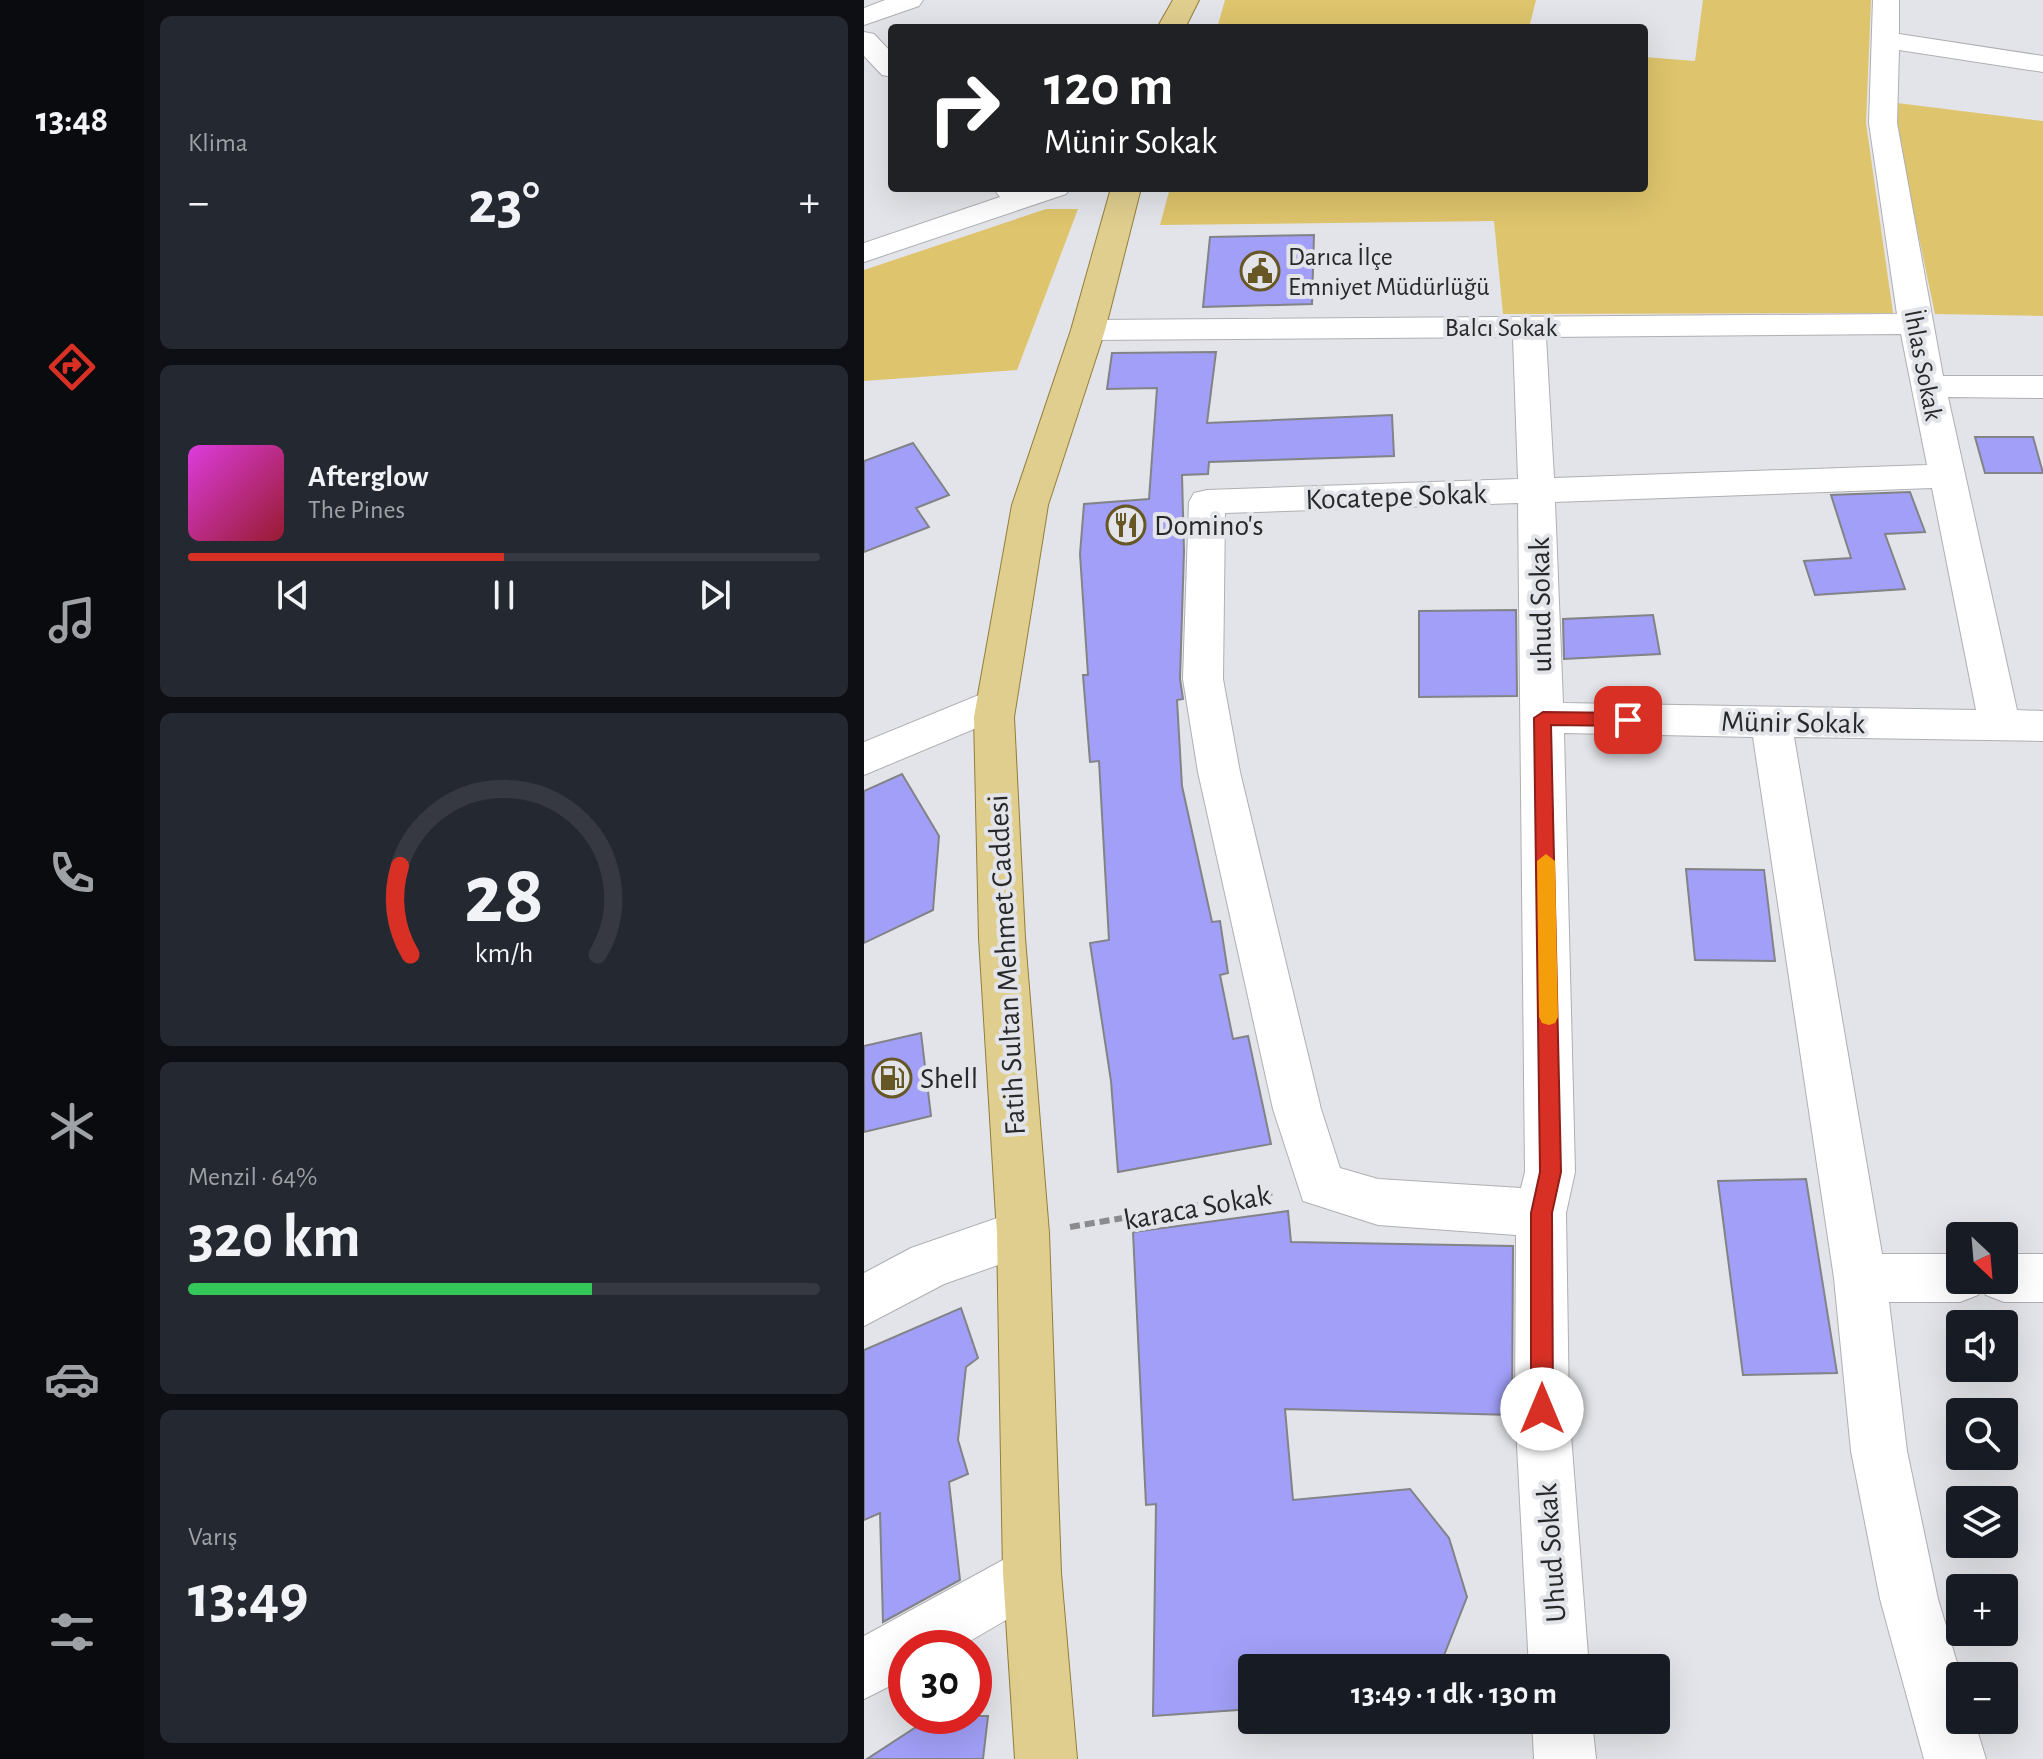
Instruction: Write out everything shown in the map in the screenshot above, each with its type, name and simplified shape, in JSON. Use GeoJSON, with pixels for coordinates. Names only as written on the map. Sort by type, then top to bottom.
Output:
{"type":"FeatureCollection","features":[{"type":"Feature","properties":{"kind":"main road"},"geometry":{"type":"LineString","coordinates":[[1164,0],[1168,24]]}},
{"type":"Feature","properties":{"kind":"main road"},"geometry":{"type":"LineString","coordinates":[[1171,24],[1186,0]]}},
{"type":"Feature","properties":{"kind":"main road","name":"Fatih Sultan Mehmet Caddesi"},"geometry":{"type":"LineString","coordinates":[[1046,1759],[1032,1573],[1023,1233],[1002,938],[994,717],[1030,505],[1088,330],[1125,192]]}},
{"type":"Feature","properties":{"kind":"street"},"geometry":{"type":"LineString","coordinates":[[864,17],[910,0]]}},
{"type":"Feature","properties":{"kind":"street","name":"İhlas Sokak"},"geometry":{"type":"LineString","coordinates":[[1886,0],[1883,123],[1915,324],[2000,725]]}},
{"type":"Feature","properties":{"kind":"street"},"geometry":{"type":"LineString","coordinates":[[864,40],[888,65]]}},
{"type":"Feature","properties":{"kind":"street"},"geometry":{"type":"LineString","coordinates":[[1886,40],[2043,64]]}},
{"type":"Feature","properties":{"kind":"street"},"geometry":{"type":"LineString","coordinates":[[864,253],[1014,194]]}},
{"type":"Feature","properties":{"kind":"street","name":"Balcı Sokak"},"geometry":{"type":"LineString","coordinates":[[1088,330],[1915,324]]}},
{"type":"Feature","properties":{"kind":"street"},"geometry":{"type":"LineString","coordinates":[[1529,327],[1537,491]]}},
{"type":"Feature","properties":{"kind":"street"},"geometry":{"type":"LineString","coordinates":[[1928,386],[2043,387]]}},
{"type":"Feature","properties":{"kind":"street","name":"Kocatepe Sokak"},"geometry":{"type":"LineString","coordinates":[[1321,1185],[1297,1109],[1261,955],[1219,772],[1203,679],[1207,502],[1947,476]]}},
{"type":"Feature","properties":{"kind":"street","name":"uhud Sokak"},"geometry":{"type":"LineString","coordinates":[[1537,491],[1543,718]]}},
{"type":"Feature","properties":{"kind":"street"},"geometry":{"type":"LineString","coordinates":[[864,759],[996,703]]}},
{"type":"Feature","properties":{"kind":"street","name":"Münir Sokak"},"geometry":{"type":"LineString","coordinates":[[1543,718],[2043,726]]}},
{"type":"Feature","properties":{"kind":"street","name":"Uhud Sokak"},"geometry":{"type":"LineString","coordinates":[[1543,718],[1550,1172],[1541,1213],[1542,1409],[1558,1654]]}},
{"type":"Feature","properties":{"kind":"street"},"geometry":{"type":"LineString","coordinates":[[1771,722],[1860,1278],[1879,1451],[1909,1599],[1955,1759]]}},
{"type":"Feature","properties":{"kind":"street"},"geometry":{"type":"LineString","coordinates":[[1321,1185],[1378,1202],[1541,1213]]}},
{"type":"Feature","properties":{"kind":"street"},"geometry":{"type":"LineString","coordinates":[[864,1301],[929,1265],[1023,1233]]}},
{"type":"Feature","properties":{"kind":"street"},"geometry":{"type":"LineString","coordinates":[[1860,1278],[1946,1278]]}},
{"type":"Feature","properties":{"kind":"street"},"geometry":{"type":"LineString","coordinates":[[2018,1278],[2043,1278]]}},
{"type":"Feature","properties":{"kind":"street"},"geometry":{"type":"LineString","coordinates":[[864,1669],[1032,1573]]}},
{"type":"Feature","properties":{"kind":"street"},"geometry":{"type":"LineString","coordinates":[[1563,1734],[1565,1759]]}},
{"type":"Feature","properties":{"kind":"path","name":"karaca Sokak"},"geometry":{"type":"LineString","coordinates":[[1023,1233],[1138,1219],[1196,1205],[1321,1185]]}},
{"type":"Feature","properties":{"kind":"shaded area"},"geometry":{"type":"Polygon","coordinates":[[[1225,0],[1536,0],[1530,24],[1218,24],[1225,0]]]}},
{"type":"Feature","properties":{"kind":"shaded area"},"geometry":{"type":"Polygon","coordinates":[[[1703,0],[1871,0],[1866,123],[1893,313],[1503,314],[1494,221],[1160,225],[1169,192],[1648,192],[1648,57],[1695,61],[1703,0]]]}},
{"type":"Feature","properties":{"kind":"shaded area"},"geometry":{"type":"Polygon","coordinates":[[[1897,103],[2043,121],[2043,316],[1935,314],[1895,123],[1897,103]]]}},
{"type":"Feature","properties":{"kind":"shaded area"},"geometry":{"type":"Polygon","coordinates":[[[1046,209],[1078,209],[1017,370],[864,381],[864,270],[1046,209]]]}},
{"type":"Feature","properties":{"kind":"building","name":"Darıca İlçe Emniyet Müdürlüğü"},"geometry":{"type":"Polygon","coordinates":[[[1314,235],[1312,304],[1203,307],[1210,237],[1314,235]]]}},
{"type":"Feature","properties":{"kind":"building"},"geometry":{"type":"Polygon","coordinates":[[[1216,352],[1207,423],[1392,415],[1394,456],[1209,462],[1208,474],[1182,475],[1184,551],[1180,679],[1183,699],[1177,700],[1182,786],[1212,922],[1220,921],[1228,973],[1220,975],[1233,1039],[1248,1036],[1271,1144],[1118,1172],[1111,1081],[1090,943],[1109,940],[1099,761],[1090,762],[1083,675],[1088,675],[1080,554],[1084,504],[1149,499],[1157,388],[1107,389],[1112,353],[1216,352]]]}},
{"type":"Feature","properties":{"kind":"building"},"geometry":{"type":"Polygon","coordinates":[[[1975,437],[2033,437],[2043,473],[1985,473],[1975,437]]]}},
{"type":"Feature","properties":{"kind":"building"},"geometry":{"type":"Polygon","coordinates":[[[913,443],[949,495],[916,508],[929,527],[864,552],[864,461],[913,443]]]}},
{"type":"Feature","properties":{"kind":"building"},"geometry":{"type":"Polygon","coordinates":[[[1910,492],[1925,532],[1885,534],[1905,589],[1815,595],[1804,561],[1851,558],[1831,495],[1910,492]]]}},
{"type":"Feature","properties":{"kind":"building"},"geometry":{"type":"Polygon","coordinates":[[[1516,610],[1517,696],[1419,697],[1419,611],[1516,610]]]}},
{"type":"Feature","properties":{"kind":"building"},"geometry":{"type":"Polygon","coordinates":[[[1653,615],[1660,654],[1564,659],[1563,619],[1653,615]]]}},
{"type":"Feature","properties":{"kind":"building"},"geometry":{"type":"Polygon","coordinates":[[[902,774],[939,836],[933,910],[864,943],[864,791],[902,774]]]}},
{"type":"Feature","properties":{"kind":"building"},"geometry":{"type":"Polygon","coordinates":[[[1686,869],[1764,870],[1775,961],[1695,960],[1686,869]]]}},
{"type":"Feature","properties":{"kind":"building"},"geometry":{"type":"Polygon","coordinates":[[[921,1033],[931,1116],[864,1132],[864,1046],[921,1033]]]}},
{"type":"Feature","properties":{"kind":"building"},"geometry":{"type":"Polygon","coordinates":[[[1806,1179],[1837,1373],[1743,1375],[1718,1181],[1806,1179]]]}},
{"type":"Feature","properties":{"kind":"building"},"geometry":{"type":"Polygon","coordinates":[[[1288,1211],[1291,1242],[1513,1246],[1512,1415],[1285,1409],[1293,1500],[1410,1489],[1449,1538],[1467,1597],[1445,1654],[1238,1654],[1238,1710],[1153,1716],[1156,1504],[1146,1505],[1133,1232],[1288,1211]]]}},
{"type":"Feature","properties":{"kind":"building"},"geometry":{"type":"Polygon","coordinates":[[[961,1308],[978,1358],[966,1367],[958,1440],[968,1474],[949,1482],[960,1580],[883,1622],[880,1513],[864,1520],[864,1350],[961,1308]]]}},
{"type":"Feature","properties":{"kind":"building"},"geometry":{"type":"Polygon","coordinates":[[[905,1734],[986,1734],[983,1759],[867,1759],[905,1734]]]}},
{"type":"Feature","properties":{"kind":"slow traffic"},"geometry":{"type":"LineString","coordinates":[[1546,861],[1549,1017]]}},
{"type":"Feature","properties":{"kind":"place","name":"Darıca İlçe Emniyet Müdürlüğü"},"geometry":{"type":"Point","coordinates":[1260,271]}},
{"type":"Feature","properties":{"kind":"place","name":"Domino's"},"geometry":{"type":"Point","coordinates":[1126,525]}},
{"type":"Feature","properties":{"kind":"place","name":"Shell"},"geometry":{"type":"Point","coordinates":[892,1078]}},
{"type":"Feature","properties":{"kind":"route"},"geometry":{"type":"LineString","coordinates":[[1542,1409],[1541,1213],[1550,1172],[1543,718],[1628,720]]}}]}
